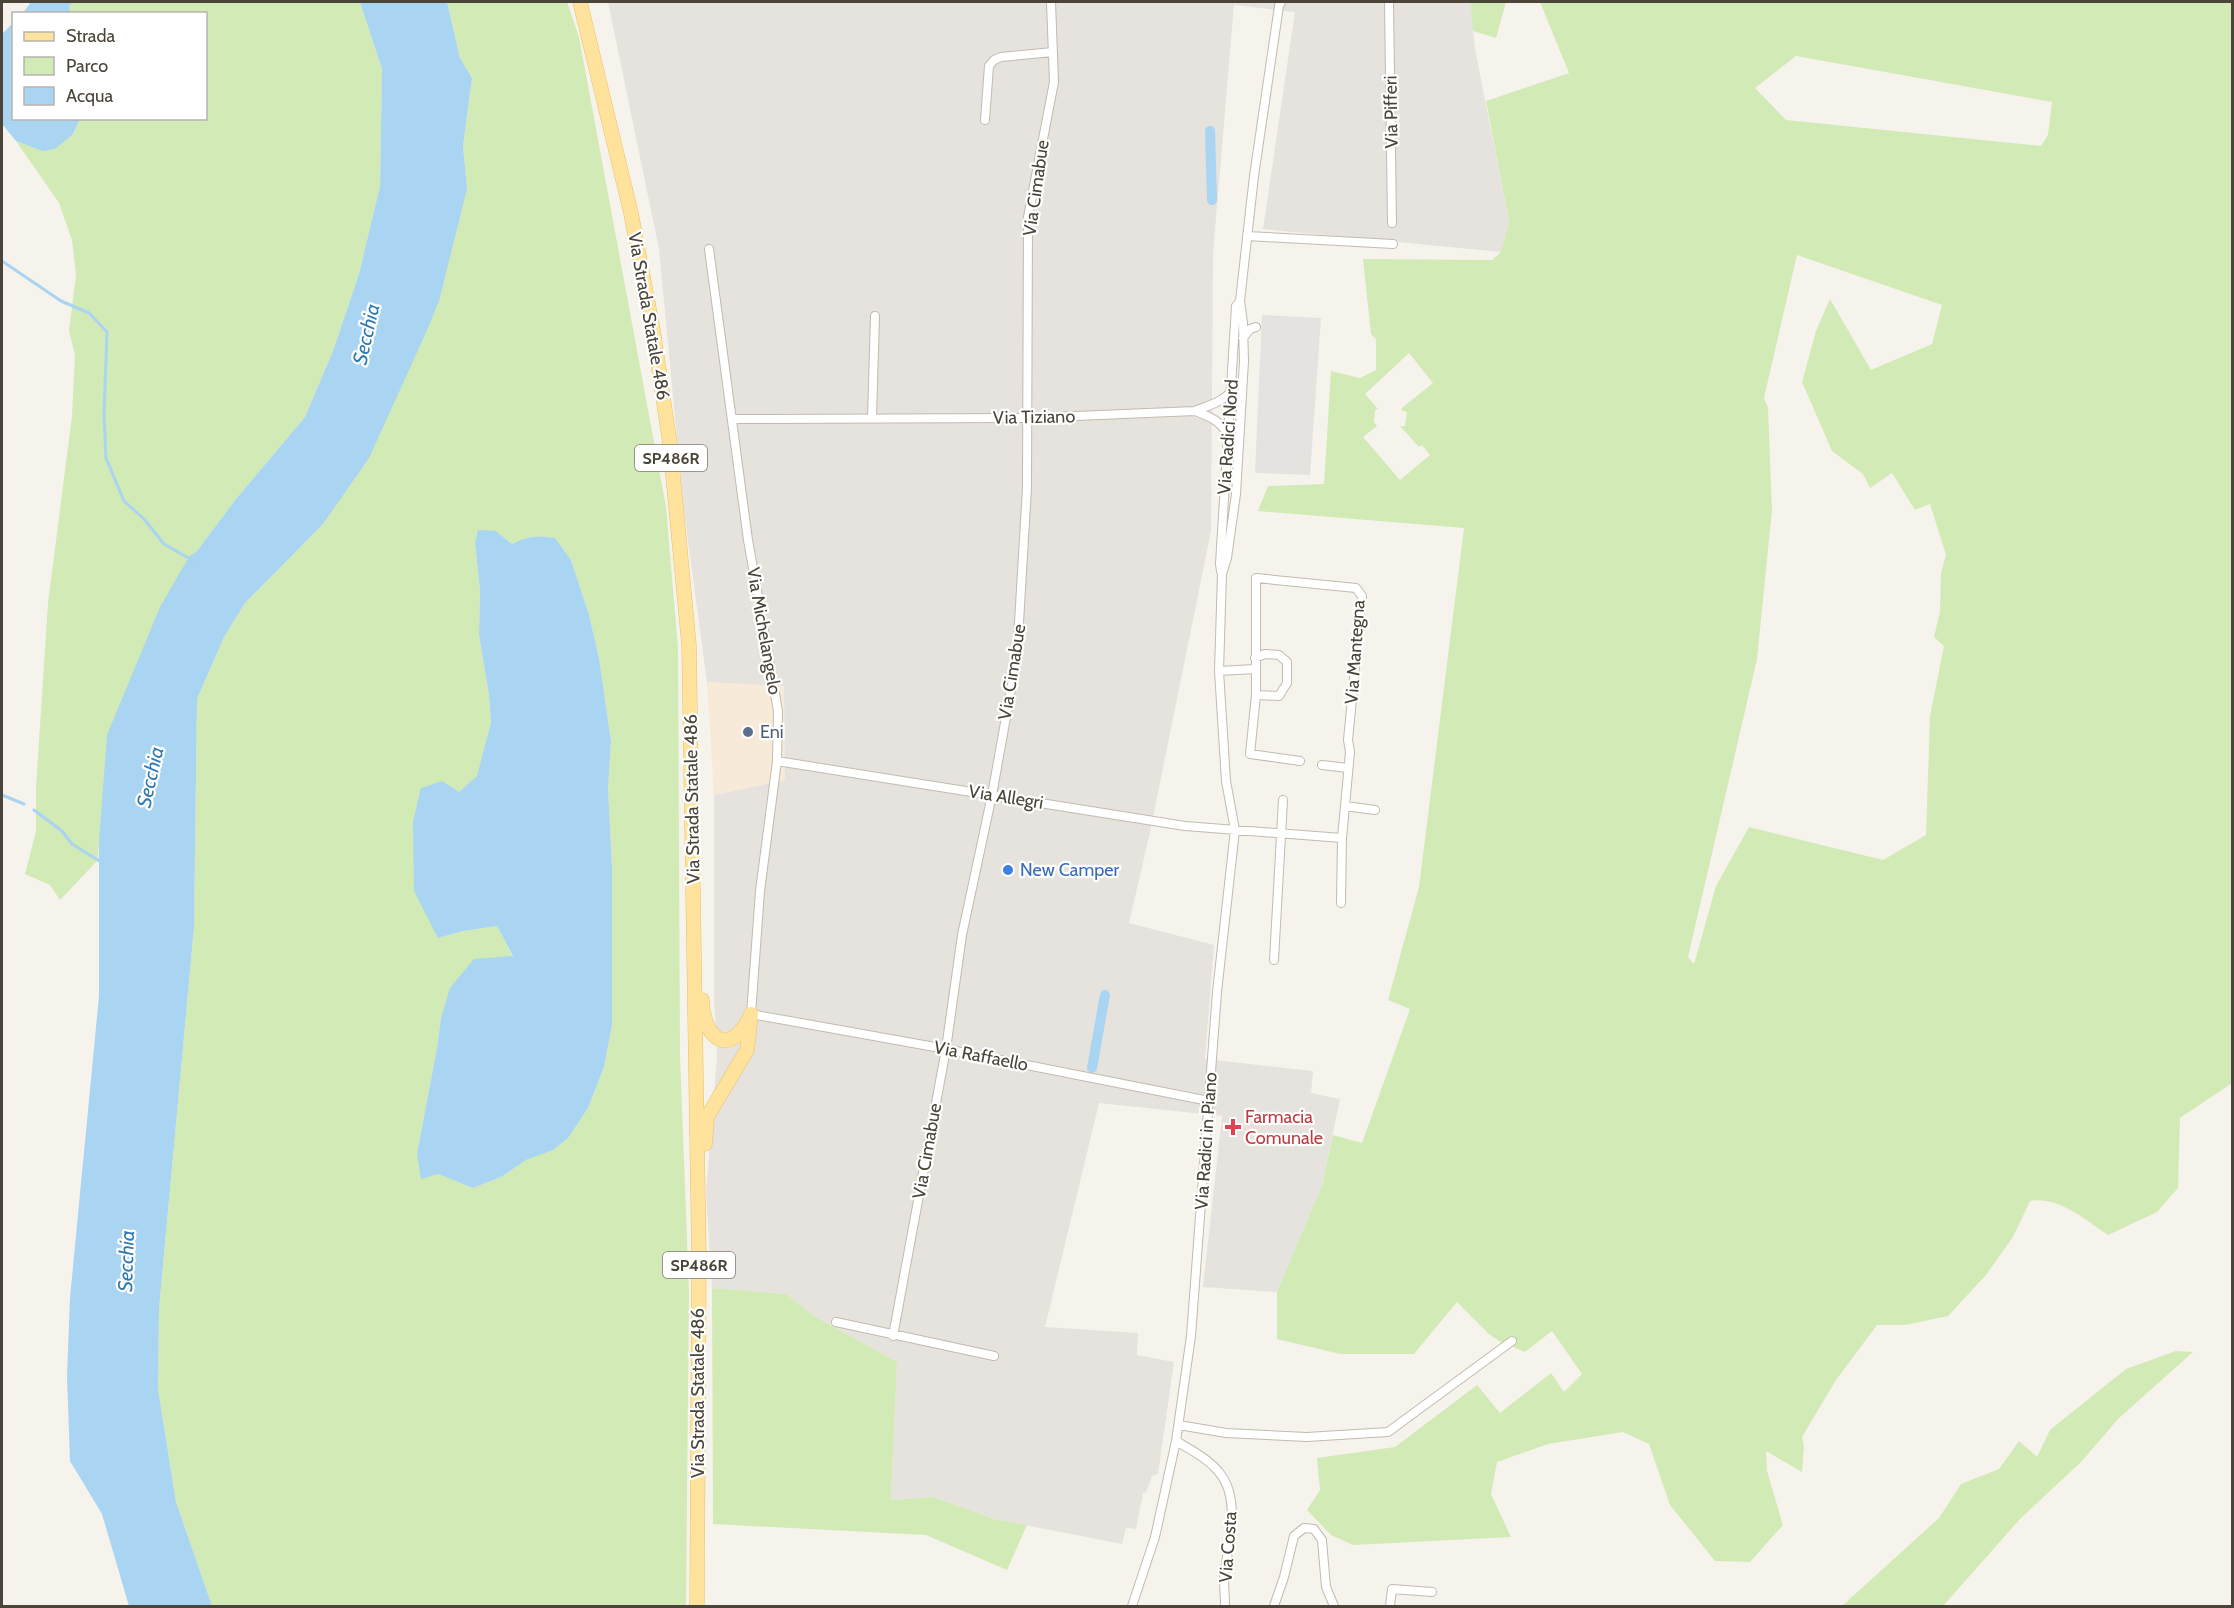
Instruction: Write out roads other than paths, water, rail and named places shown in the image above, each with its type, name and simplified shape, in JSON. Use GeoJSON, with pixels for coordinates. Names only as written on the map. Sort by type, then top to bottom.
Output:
{"type":"FeatureCollection","features":[{"type":"Feature","properties":{"kind":"main road","name":"Via Strada Statale 486"},"geometry":{"type":"LineString","coordinates":[[580,2],[631,213],[653,330],[670,444],[689,645],[698,1202],[697,1606]]}},
{"type":"Feature","properties":{"kind":"main road"},"geometry":{"type":"LineString","coordinates":[[694,923],[701,973],[702,1010],[711,1033],[720,1040],[730,1040],[739,1035],[751,1014]]}},
{"type":"Feature","properties":{"kind":"main road"},"geometry":{"type":"LineString","coordinates":[[698,1202],[705,1178],[707,1117],[747,1050],[751,1014]]}},
{"type":"Feature","properties":{"kind":"street","name":"Via Cimabue"},"geometry":{"type":"LineString","coordinates":[[893,1336],[946,1049],[962,935],[992,795],[1017,656],[1029,418],[1028,217],[1054,82],[1051,2]]}},
{"type":"Feature","properties":{"kind":"street","name":"Via Radici Nord"},"geometry":{"type":"LineString","coordinates":[[1240,412],[1244,336],[1240,302],[1247,236],[1281,2]]}},
{"type":"Feature","properties":{"kind":"street","name":"Via Pifferi"},"geometry":{"type":"LineString","coordinates":[[1389,2],[1392,223]]}},
{"type":"Feature","properties":{"kind":"street"},"geometry":{"type":"LineString","coordinates":[[985,120],[988,66],[993,60],[1001,57],[1053,52]]}},
{"type":"Feature","properties":{"kind":"street"},"geometry":{"type":"LineString","coordinates":[[1247,236],[1393,244]]}},
{"type":"Feature","properties":{"kind":"street","name":"Via Michelangelo"},"geometry":{"type":"LineString","coordinates":[[709,249],[748,540],[778,711],[777,761],[760,891],[751,1014]]}},
{"type":"Feature","properties":{"kind":"street","name":"Via Radici Nord"},"geometry":{"type":"LineString","coordinates":[[1222,574],[1220,564],[1233,350],[1236,306],[1240,302]]}},
{"type":"Feature","properties":{"kind":"street"},"geometry":{"type":"LineString","coordinates":[[872,418],[875,316]]}},
{"type":"Feature","properties":{"kind":"street"},"geometry":{"type":"LineString","coordinates":[[1233,350],[1250,329],[1256,327],[1242,316]]}},
{"type":"Feature","properties":{"kind":"street"},"geometry":{"type":"LineString","coordinates":[[1195,411],[1213,405],[1231,392]]}},
{"type":"Feature","properties":{"kind":"street"},"geometry":{"type":"LineString","coordinates":[[1195,411],[1219,422],[1225,428],[1228,436]]}},
{"type":"Feature","properties":{"kind":"street","name":"Via Tiziano"},"geometry":{"type":"LineString","coordinates":[[733,419],[1029,418],[1195,411]]}},
{"type":"Feature","properties":{"kind":"street","name":"Via Radici in Piano"},"geometry":{"type":"LineString","coordinates":[[1132,1606],[1155,1537],[1176,1441],[1191,1336],[1217,992],[1235,830],[1226,781],[1219,671],[1222,574],[1227,558],[1233,518],[1240,412]]}},
{"type":"Feature","properties":{"kind":"street","name":"Via Mantegna"},"geometry":{"type":"LineString","coordinates":[[1255,658],[1256,578],[1359,590],[1362,596],[1348,740],[1350,753],[1348,768]]}},
{"type":"Feature","properties":{"kind":"street"},"geometry":{"type":"LineString","coordinates":[[1256,695],[1279,696],[1287,683],[1287,662],[1279,655],[1265,654],[1255,658],[1256,695],[1250,754],[1300,761]]}},
{"type":"Feature","properties":{"kind":"street"},"geometry":{"type":"LineString","coordinates":[[1219,671],[1255,669]]}},
{"type":"Feature","properties":{"kind":"street","name":"Via Allegri"},"geometry":{"type":"LineString","coordinates":[[777,761],[1185,826],[1342,838]]}},
{"type":"Feature","properties":{"kind":"street"},"geometry":{"type":"LineString","coordinates":[[1322,765],[1348,768],[1342,838],[1341,903]]}},
{"type":"Feature","properties":{"kind":"street"},"geometry":{"type":"LineString","coordinates":[[1274,960],[1283,800]]}},
{"type":"Feature","properties":{"kind":"street"},"geometry":{"type":"LineString","coordinates":[[1345,806],[1375,810]]}},
{"type":"Feature","properties":{"kind":"street","name":"Via Raffaello"},"geometry":{"type":"LineString","coordinates":[[751,1014],[946,1049],[1209,1101]]}},
{"type":"Feature","properties":{"kind":"street"},"geometry":{"type":"LineString","coordinates":[[836,1322],[994,1356]]}},
{"type":"Feature","properties":{"kind":"street"},"geometry":{"type":"LineString","coordinates":[[1179,1425],[1226,1433],[1307,1437],[1388,1432],[1512,1341]]}},
{"type":"Feature","properties":{"kind":"street","name":"Via Costa"},"geometry":{"type":"LineString","coordinates":[[1176,1441],[1202,1457],[1218,1471],[1229,1487],[1232,1510],[1224,1581],[1225,1606]]}},
{"type":"Feature","properties":{"kind":"street"},"geometry":{"type":"LineString","coordinates":[[1274,1606],[1294,1536],[1304,1528],[1314,1529],[1322,1540],[1326,1587],[1334,1606]]}},
{"type":"Feature","properties":{"kind":"street"},"geometry":{"type":"LineString","coordinates":[[1390,1606],[1392,1589],[1432,1592]]}},
{"type":"Feature","properties":{"kind":"water"},"geometry":{"type":"Polygon","coordinates":[[[31,2],[73,2],[69,6],[70,12],[24,12],[31,2]]]}},
{"type":"Feature","properties":{"kind":"water","name":"Secchia"},"geometry":{"type":"Polygon","coordinates":[[[360,2],[447,2],[460,58],[472,78],[463,146],[467,189],[439,301],[369,458],[323,524],[245,603],[224,637],[197,699],[194,927],[159,1309],[158,1389],[176,1502],[212,1606],[129,1606],[102,1514],[70,1461],[67,1377],[70,1298],[99,996],[99,841],[107,735],[160,607],[189,557],[197,551],[236,499],[305,417],[333,351],[359,274],[380,186],[382,69],[360,2]]]}},
{"type":"Feature","properties":{"kind":"water"},"geometry":{"type":"Polygon","coordinates":[[[12,24],[12,120],[80,120],[73,134],[55,149],[42,151],[16,141],[2,124],[2,34],[12,24]]]}},
{"type":"Feature","properties":{"kind":"water"},"geometry":{"type":"Polygon","coordinates":[[[478,530],[496,531],[512,544],[533,537],[555,538],[571,560],[589,615],[599,658],[611,741],[608,788],[612,867],[612,1025],[604,1067],[588,1108],[568,1138],[553,1150],[526,1160],[501,1177],[473,1188],[438,1174],[421,1179],[417,1154],[441,1018],[450,988],[474,959],[513,956],[497,926],[463,931],[438,938],[414,891],[413,822],[421,788],[442,781],[459,792],[477,776],[491,722],[479,635],[480,590],[475,543],[478,530]]]}},
{"type":"Feature","properties":{"kind":"waterway"},"geometry":{"type":"LineString","coordinates":[[1210,131],[1212,200]]}},
{"type":"Feature","properties":{"kind":"waterway"},"geometry":{"type":"LineString","coordinates":[[2,261],[61,301],[89,313],[107,332],[104,415],[106,458],[124,501],[144,519],[164,544],[192,560]]}},
{"type":"Feature","properties":{"kind":"waterway"},"geometry":{"type":"LineString","coordinates":[[2,795],[24,804]]}},
{"type":"Feature","properties":{"kind":"waterway"},"geometry":{"type":"LineString","coordinates":[[34,810],[62,831],[72,844],[101,862]]}},
{"type":"Feature","properties":{"kind":"waterway"},"geometry":{"type":"LineString","coordinates":[[1092,1068],[1105,995]]}},
{"type":"Feature","properties":{"kind":"place","name":"Eni"},"geometry":{"type":"Point","coordinates":[748,732]}},
{"type":"Feature","properties":{"kind":"place","name":"New Camper"},"geometry":{"type":"Point","coordinates":[1008,870]}},
{"type":"Feature","properties":{"kind":"place","name":"Farmacia Comunale"},"geometry":{"type":"Point","coordinates":[1233,1127]}}]}
